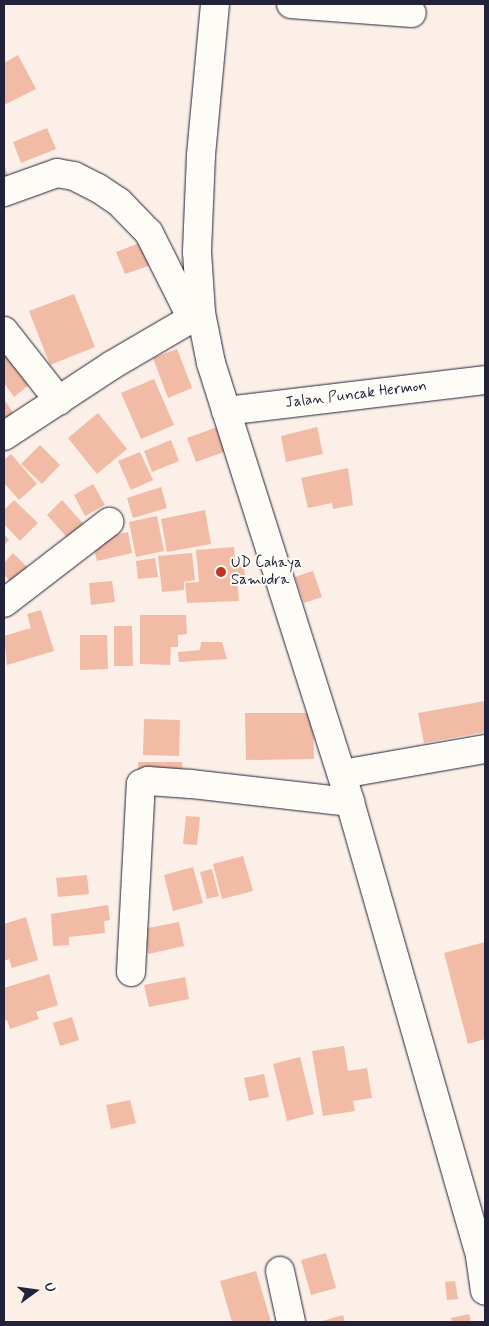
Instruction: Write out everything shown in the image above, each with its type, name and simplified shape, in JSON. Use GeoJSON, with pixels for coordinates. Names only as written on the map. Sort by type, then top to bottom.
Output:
{"type":"FeatureCollection","features":[{"type":"Feature","properties":{"kind":"street"},"geometry":{"type":"LineString","coordinates":[[197,316],[197,252],[201,155],[215,4]]}},
{"type":"Feature","properties":{"kind":"street"},"geometry":{"type":"LineString","coordinates":[[291,4],[412,13]]}},
{"type":"Feature","properties":{"kind":"street"},"geometry":{"type":"LineString","coordinates":[[4,192],[57,172],[74,176],[98,188],[119,202],[149,233],[197,316],[342,774],[480,1256],[485,1291]]}},
{"type":"Feature","properties":{"kind":"street"},"geometry":{"type":"LineString","coordinates":[[4,436],[59,400],[197,316]]}},
{"type":"Feature","properties":{"kind":"street"},"geometry":{"type":"LineString","coordinates":[[4,331],[59,400]]}},
{"type":"Feature","properties":{"kind":"street","name":"Jalan Puncak Hermon"},"geometry":{"type":"LineString","coordinates":[[226,411],[485,380]]}},
{"type":"Feature","properties":{"kind":"street"},"geometry":{"type":"LineString","coordinates":[[4,603],[109,522]]}},
{"type":"Feature","properties":{"kind":"street"},"geometry":{"type":"LineString","coordinates":[[342,774],[485,749]]}},
{"type":"Feature","properties":{"kind":"street"},"geometry":{"type":"LineString","coordinates":[[131,972],[141,784],[148,781],[191,784],[350,802]]}},
{"type":"Feature","properties":{"kind":"street"},"geometry":{"type":"LineString","coordinates":[[280,1272],[291,1322]]}},
{"type":"Feature","properties":{"kind":"building"},"geometry":{"type":"Polygon","coordinates":[[[18,55],[36,89],[4,105],[4,63],[18,55]]]}},
{"type":"Feature","properties":{"kind":"building"},"geometry":{"type":"Polygon","coordinates":[[[47,128],[56,149],[21,163],[13,142],[47,128]]]}},
{"type":"Feature","properties":{"kind":"building"},"geometry":{"type":"Polygon","coordinates":[[[4,165],[8,175],[4,177],[4,165]]]}},
{"type":"Feature","properties":{"kind":"building"},"geometry":{"type":"Polygon","coordinates":[[[142,242],[151,265],[125,274],[116,252],[142,242]]]}},
{"type":"Feature","properties":{"kind":"building"},"geometry":{"type":"Polygon","coordinates":[[[74,294],[95,347],[50,365],[29,311],[74,294]]]}},
{"type":"Feature","properties":{"kind":"building"},"geometry":{"type":"Polygon","coordinates":[[[177,349],[192,388],[168,398],[153,358],[177,349]]]}},
{"type":"Feature","properties":{"kind":"building"},"geometry":{"type":"Polygon","coordinates":[[[4,351],[30,384],[14,397],[4,383],[4,351]]]}},
{"type":"Feature","properties":{"kind":"building"},"geometry":{"type":"Polygon","coordinates":[[[154,379],[174,425],[141,439],[121,393],[154,379]]]}},
{"type":"Feature","properties":{"kind":"building"},"geometry":{"type":"Polygon","coordinates":[[[4,399],[18,421],[4,430],[4,399]]]}},
{"type":"Feature","properties":{"kind":"building"},"geometry":{"type":"Polygon","coordinates":[[[98,413],[127,449],[97,474],[68,438],[98,413]]]}},
{"type":"Feature","properties":{"kind":"building"},"geometry":{"type":"Polygon","coordinates":[[[223,425],[232,449],[196,462],[187,438],[223,425]]]}},
{"type":"Feature","properties":{"kind":"building"},"geometry":{"type":"Polygon","coordinates":[[[317,427],[323,454],[286,462],[281,436],[317,427]]]}},
{"type":"Feature","properties":{"kind":"building"},"geometry":{"type":"Polygon","coordinates":[[[171,440],[179,461],[152,472],[144,451],[171,440]]]}},
{"type":"Feature","properties":{"kind":"building"},"geometry":{"type":"Polygon","coordinates":[[[40,445],[60,465],[42,484],[21,464],[40,445]]]}},
{"type":"Feature","properties":{"kind":"building"},"geometry":{"type":"Polygon","coordinates":[[[140,452],[153,480],[131,490],[118,461],[140,452]]]}},
{"type":"Feature","properties":{"kind":"building"},"geometry":{"type":"Polygon","coordinates":[[[11,454],[37,484],[19,500],[4,483],[4,460],[11,454]]]}},
{"type":"Feature","properties":{"kind":"building"},"geometry":{"type":"Polygon","coordinates":[[[348,468],[353,505],[333,509],[332,503],[308,508],[301,478],[348,468]]]}},
{"type":"Feature","properties":{"kind":"building"},"geometry":{"type":"Polygon","coordinates":[[[93,484],[105,505],[85,516],[74,495],[93,484]]]}},
{"type":"Feature","properties":{"kind":"building"},"geometry":{"type":"Polygon","coordinates":[[[161,487],[167,508],[133,518],[127,498],[161,487]]]}},
{"type":"Feature","properties":{"kind":"building"},"geometry":{"type":"Polygon","coordinates":[[[14,500],[38,523],[20,541],[4,524],[4,510],[14,500]]]}},
{"type":"Feature","properties":{"kind":"building"},"geometry":{"type":"Polygon","coordinates":[[[62,500],[87,528],[71,542],[47,515],[62,500]]]}},
{"type":"Feature","properties":{"kind":"building"},"geometry":{"type":"Polygon","coordinates":[[[205,510],[211,544],[167,552],[161,519],[205,510]]]}},
{"type":"Feature","properties":{"kind":"building"},"geometry":{"type":"Polygon","coordinates":[[[157,516],[164,551],[136,557],[129,522],[157,516]]]}},
{"type":"Feature","properties":{"kind":"building"},"geometry":{"type":"Polygon","coordinates":[[[128,532],[132,553],[97,561],[92,540],[128,532]]]}},
{"type":"Feature","properties":{"kind":"building"},"geometry":{"type":"Polygon","coordinates":[[[4,534],[9,540],[4,545],[4,534]]]}},
{"type":"Feature","properties":{"kind":"building","name":"UD Cahaya Samudra"},"geometry":{"type":"Polygon","coordinates":[[[234,547],[236,566],[244,565],[245,579],[237,580],[239,601],[187,603],[185,583],[199,582],[196,550],[234,547]]]}},
{"type":"Feature","properties":{"kind":"building"},"geometry":{"type":"Polygon","coordinates":[[[13,553],[31,571],[16,587],[4,575],[4,563],[13,553]]]}},
{"type":"Feature","properties":{"kind":"building"},"geometry":{"type":"Polygon","coordinates":[[[192,553],[195,580],[184,582],[184,590],[162,592],[158,556],[192,553]]]}},
{"type":"Feature","properties":{"kind":"building"},"geometry":{"type":"Polygon","coordinates":[[[155,558],[158,577],[138,579],[136,561],[155,558]]]}},
{"type":"Feature","properties":{"kind":"building"},"geometry":{"type":"Polygon","coordinates":[[[313,571],[322,597],[304,603],[295,577],[313,571]]]}},
{"type":"Feature","properties":{"kind":"building"},"geometry":{"type":"Polygon","coordinates":[[[112,581],[115,602],[91,605],[89,583],[112,581]]]}},
{"type":"Feature","properties":{"kind":"building"},"geometry":{"type":"Polygon","coordinates":[[[41,610],[54,651],[7,665],[4,636],[31,628],[27,614],[41,610]]]}},
{"type":"Feature","properties":{"kind":"building"},"geometry":{"type":"Polygon","coordinates":[[[140,615],[186,615],[187,634],[178,635],[178,647],[171,647],[170,665],[140,664],[140,615]]]}},
{"type":"Feature","properties":{"kind":"building"},"geometry":{"type":"Polygon","coordinates":[[[114,626],[132,626],[133,666],[114,666],[114,626]]]}},
{"type":"Feature","properties":{"kind":"building"},"geometry":{"type":"Polygon","coordinates":[[[80,635],[107,635],[108,669],[80,670],[80,635]]]}},
{"type":"Feature","properties":{"kind":"building"},"geometry":{"type":"Polygon","coordinates":[[[201,642],[222,642],[227,659],[179,662],[178,652],[200,650],[201,642]]]}},
{"type":"Feature","properties":{"kind":"building"},"geometry":{"type":"Polygon","coordinates":[[[485,701],[485,732],[424,743],[418,713],[485,701]]]}},
{"type":"Feature","properties":{"kind":"building"},"geometry":{"type":"Polygon","coordinates":[[[245,713],[313,713],[314,759],[246,760],[245,713]]]}},
{"type":"Feature","properties":{"kind":"building"},"geometry":{"type":"Polygon","coordinates":[[[144,719],[180,720],[179,756],[143,755],[144,719]]]}},
{"type":"Feature","properties":{"kind":"building"},"geometry":{"type":"Polygon","coordinates":[[[138,762],[182,762],[183,774],[139,774],[138,762]]]}},
{"type":"Feature","properties":{"kind":"building"},"geometry":{"type":"Polygon","coordinates":[[[186,816],[200,817],[197,845],[183,844],[186,816]]]}},
{"type":"Feature","properties":{"kind":"building"},"geometry":{"type":"Polygon","coordinates":[[[243,856],[253,891],[222,899],[213,864],[243,856]]]}},
{"type":"Feature","properties":{"kind":"building"},"geometry":{"type":"Polygon","coordinates":[[[193,867],[203,903],[173,911],[164,875],[193,867]]]}},
{"type":"Feature","properties":{"kind":"building"},"geometry":{"type":"Polygon","coordinates":[[[212,869],[219,896],[207,899],[200,872],[212,869]]]}},
{"type":"Feature","properties":{"kind":"building"},"geometry":{"type":"Polygon","coordinates":[[[87,875],[89,894],[58,897],[56,878],[87,875]]]}},
{"type":"Feature","properties":{"kind":"building"},"geometry":{"type":"Polygon","coordinates":[[[108,905],[110,920],[104,921],[105,933],[69,937],[69,945],[53,946],[51,914],[108,905]]]}},
{"type":"Feature","properties":{"kind":"building"},"geometry":{"type":"Polygon","coordinates":[[[26,917],[38,960],[12,968],[9,959],[4,961],[4,924],[26,917]]]}},
{"type":"Feature","properties":{"kind":"building"},"geometry":{"type":"Polygon","coordinates":[[[179,922],[184,946],[148,954],[143,929],[179,922]]]}},
{"type":"Feature","properties":{"kind":"building"},"geometry":{"type":"Polygon","coordinates":[[[485,942],[485,1039],[468,1044],[444,953],[485,942]]]}},
{"type":"Feature","properties":{"kind":"building"},"geometry":{"type":"Polygon","coordinates":[[[49,974],[58,1005],[36,1012],[39,1019],[10,1029],[7,1020],[4,1021],[4,988],[49,974]]]}},
{"type":"Feature","properties":{"kind":"building"},"geometry":{"type":"Polygon","coordinates":[[[185,977],[189,999],[149,1007],[144,985],[185,977]]]}},
{"type":"Feature","properties":{"kind":"building"},"geometry":{"type":"Polygon","coordinates":[[[72,1017],[79,1040],[60,1046],[53,1023],[72,1017]]]}},
{"type":"Feature","properties":{"kind":"building"},"geometry":{"type":"Polygon","coordinates":[[[344,1046],[348,1071],[367,1068],[372,1098],[353,1101],[355,1111],[323,1116],[312,1051],[344,1046]]]}},
{"type":"Feature","properties":{"kind":"building"},"geometry":{"type":"Polygon","coordinates":[[[300,1057],[314,1114],[287,1121],[273,1064],[300,1057]]]}},
{"type":"Feature","properties":{"kind":"building"},"geometry":{"type":"Polygon","coordinates":[[[264,1074],[269,1097],[249,1101],[244,1078],[264,1074]]]}},
{"type":"Feature","properties":{"kind":"building"},"geometry":{"type":"Polygon","coordinates":[[[130,1100],[136,1123],[111,1129],[106,1105],[130,1100]]]}},
{"type":"Feature","properties":{"kind":"building"},"geometry":{"type":"Polygon","coordinates":[[[326,1253],[336,1288],[311,1295],[301,1260],[326,1253]]]}},
{"type":"Feature","properties":{"kind":"building"},"geometry":{"type":"Polygon","coordinates":[[[256,1271],[271,1322],[232,1322],[220,1281],[256,1271]]]}},
{"type":"Feature","properties":{"kind":"building"},"geometry":{"type":"Polygon","coordinates":[[[455,1281],[458,1299],[447,1300],[445,1282],[455,1281]]]}},
{"type":"Feature","properties":{"kind":"building"},"geometry":{"type":"Polygon","coordinates":[[[469,1314],[471,1322],[452,1322],[451,1318],[469,1314]]]}},
{"type":"Feature","properties":{"kind":"building"},"geometry":{"type":"Polygon","coordinates":[[[343,1315],[345,1322],[319,1322],[343,1315]]]}},
{"type":"Feature","properties":{"kind":"place","name":"UD Cahaya Samudra"},"geometry":{"type":"Point","coordinates":[221,572]}}]}
